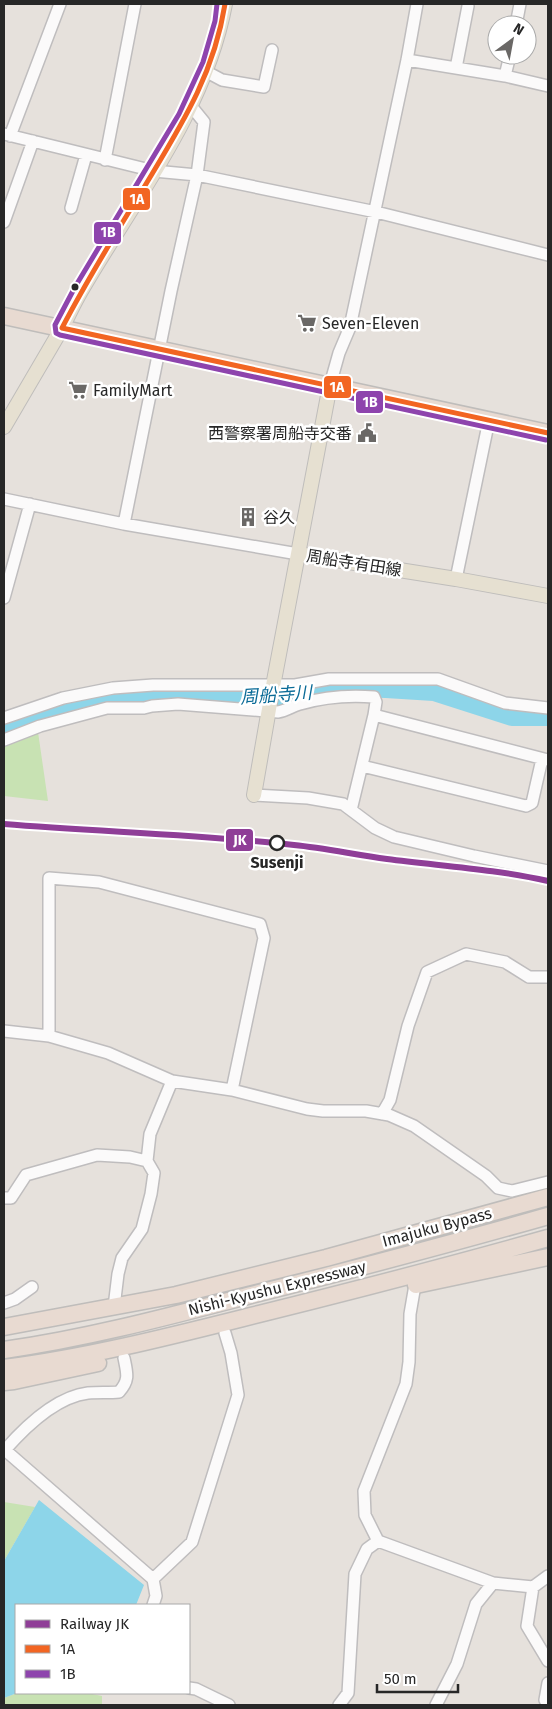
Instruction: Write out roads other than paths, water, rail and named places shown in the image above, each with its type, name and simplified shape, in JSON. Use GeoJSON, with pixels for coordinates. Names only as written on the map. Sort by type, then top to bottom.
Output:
{"type":"FeatureCollection","features":[{"type":"Feature","properties":{"kind":"highway"},"geometry":{"type":"LineString","coordinates":[[4,316],[548,432]]}},
{"type":"Feature","properties":{"kind":"highway","name":"Imajuku Bypass"},"geometry":{"type":"LineString","coordinates":[[4,1327],[176,1295],[326,1258],[548,1197]]}},
{"type":"Feature","properties":{"kind":"highway","name":"Nishi-Kyushu Expressway"},"geometry":{"type":"LineString","coordinates":[[4,1350],[92,1334],[167,1316],[451,1244],[548,1216]]}},
{"type":"Feature","properties":{"kind":"highway","name":"Nishi-Kyushu Expressway"},"geometry":{"type":"LineString","coordinates":[[4,1368],[97,1353],[409,1282],[548,1238]]}},
{"type":"Feature","properties":{"kind":"highway"},"geometry":{"type":"LineString","coordinates":[[4,1382],[124,1358],[225,1334],[409,1282],[460,1272],[548,1248]]}},
{"type":"Feature","properties":{"kind":"highway"},"geometry":{"type":"LineString","coordinates":[[409,1282],[548,1257]]}},
{"type":"Feature","properties":{"kind":"main road"},"geometry":{"type":"LineString","coordinates":[[4,427],[62,328],[81,291],[191,106],[206,72],[222,23],[225,4]]}},
{"type":"Feature","properties":{"kind":"main road","name":"周船寺有田線"},"geometry":{"type":"LineString","coordinates":[[330,385],[298,554],[456,579],[548,596]]}},
{"type":"Feature","properties":{"kind":"main road"},"geometry":{"type":"LineString","coordinates":[[254,795],[298,554]]}},
{"type":"Feature","properties":{"kind":"street"},"geometry":{"type":"LineString","coordinates":[[60,4],[7,135],[154,171],[197,176],[376,212],[548,255]]}},
{"type":"Feature","properties":{"kind":"street"},"geometry":{"type":"LineString","coordinates":[[105,160],[135,4]]}},
{"type":"Feature","properties":{"kind":"street"},"geometry":{"type":"LineString","coordinates":[[330,385],[339,353],[350,327],[408,60],[417,4]]}},
{"type":"Feature","properties":{"kind":"street"},"geometry":{"type":"LineString","coordinates":[[456,68],[468,6]]}},
{"type":"Feature","properties":{"kind":"street"},"geometry":{"type":"LineString","coordinates":[[206,72],[222,80],[264,87],[272,50]]}},
{"type":"Feature","properties":{"kind":"street"},"geometry":{"type":"LineString","coordinates":[[408,60],[505,76],[548,86]]}},
{"type":"Feature","properties":{"kind":"street"},"geometry":{"type":"LineString","coordinates":[[505,76],[508,65]]}},
{"type":"Feature","properties":{"kind":"street"},"geometry":{"type":"LineString","coordinates":[[124,524],[159,348],[197,176],[204,122],[191,106]]}},
{"type":"Feature","properties":{"kind":"street"},"geometry":{"type":"LineString","coordinates":[[4,222],[33,141]]}},
{"type":"Feature","properties":{"kind":"street"},"geometry":{"type":"LineString","coordinates":[[71,208],[86,155]]}},
{"type":"Feature","properties":{"kind":"street"},"geometry":{"type":"LineString","coordinates":[[456,579],[489,420]]}},
{"type":"Feature","properties":{"kind":"street"},"geometry":{"type":"LineString","coordinates":[[4,498],[124,524],[298,554]]}},
{"type":"Feature","properties":{"kind":"street"},"geometry":{"type":"LineString","coordinates":[[4,598],[30,504]]}},
{"type":"Feature","properties":{"kind":"street"},"geometry":{"type":"LineString","coordinates":[[4,718],[63,698],[113,688],[153,685],[272,689],[329,679],[438,679],[505,703],[548,708]]}},
{"type":"Feature","properties":{"kind":"street"},"geometry":{"type":"LineString","coordinates":[[4,740],[40,726],[107,708],[144,708],[178,704],[278,712],[298,704],[343,696],[374,697],[376,702],[374,715],[351,810]]}},
{"type":"Feature","properties":{"kind":"street"},"geometry":{"type":"LineString","coordinates":[[362,766],[526,806],[532,803],[545,759],[374,715]]}},
{"type":"Feature","properties":{"kind":"street"},"geometry":{"type":"LineString","coordinates":[[254,795],[308,798],[343,804],[375,828],[394,837],[548,871]]}},
{"type":"Feature","properties":{"kind":"street"},"geometry":{"type":"LineString","coordinates":[[49,1036],[49,878],[99,882],[260,924],[264,938],[232,1090]]}},
{"type":"Feature","properties":{"kind":"street"},"geometry":{"type":"LineString","coordinates":[[382,1114],[390,1100],[408,1026],[427,972],[466,954],[505,962],[529,977],[548,977]]}},
{"type":"Feature","properties":{"kind":"street"},"geometry":{"type":"LineString","coordinates":[[4,1031],[49,1036],[108,1053],[172,1082],[232,1090],[307,1109],[366,1111],[389,1115],[414,1126],[486,1176],[498,1188],[512,1191],[548,1182]]}},
{"type":"Feature","properties":{"kind":"street"},"geometry":{"type":"LineString","coordinates":[[114,1307],[122,1258],[142,1229],[151,1194],[154,1174],[147,1161],[150,1134],[172,1082]]}},
{"type":"Feature","properties":{"kind":"street"},"geometry":{"type":"LineString","coordinates":[[4,1198],[10,1198],[26,1175],[97,1156],[130,1157],[147,1161]]}},
{"type":"Feature","properties":{"kind":"street"},"geometry":{"type":"LineString","coordinates":[[409,1282],[409,1362],[406,1384],[364,1491],[364,1515],[378,1541],[493,1583],[533,1587],[548,1576]]}},
{"type":"Feature","properties":{"kind":"street"},"geometry":{"type":"LineString","coordinates":[[4,1303],[32,1287]]}},
{"type":"Feature","properties":{"kind":"street"},"geometry":{"type":"LineString","coordinates":[[153,1579],[192,1542],[238,1395],[231,1353],[225,1334]]}},
{"type":"Feature","properties":{"kind":"street"},"geometry":{"type":"LineString","coordinates":[[124,1358],[127,1375],[125,1385],[119,1392],[88,1393],[62,1402],[49,1409],[19,1432],[4,1451],[153,1579],[156,1596],[153,1604]]}},
{"type":"Feature","properties":{"kind":"street"},"geometry":{"type":"LineString","coordinates":[[339,1705],[348,1693],[355,1574],[367,1549],[378,1541]]}},
{"type":"Feature","properties":{"kind":"street"},"geometry":{"type":"LineString","coordinates":[[436,1705],[457,1664],[476,1604],[493,1583]]}},
{"type":"Feature","properties":{"kind":"street"},"geometry":{"type":"LineString","coordinates":[[533,1587],[527,1626],[548,1659]]}},
{"type":"Feature","properties":{"kind":"street"},"geometry":{"type":"LineString","coordinates":[[548,1683],[545,1700],[548,1705]]}},
{"type":"Feature","properties":{"kind":"street"},"geometry":{"type":"LineString","coordinates":[[190,1688],[196,1689],[229,1705]]}},
{"type":"Feature","properties":{"kind":"water"},"geometry":{"type":"Polygon","coordinates":[[[39,1500],[144,1585],[136,1604],[15,1604],[15,1694],[4,1698],[4,1561],[39,1500]]]}},
{"type":"Feature","properties":{"kind":"waterway","name":"周船寺川"},"geometry":{"type":"LineString","coordinates":[[4,727],[25,718],[114,699],[173,695],[259,700],[303,692],[348,687],[434,691],[512,716],[548,716]]}},
{"type":"Feature","properties":{"kind":"rail line","name":"JK"},"geometry":{"type":"LineString","coordinates":[[4,824],[222,838],[294,845],[548,881]]}},
{"type":"Feature","properties":{"kind":"place","name":"Seven-Eleven"},"geometry":{"type":"Point","coordinates":[307,323]}},
{"type":"Feature","properties":{"kind":"place","name":"FamilyMart"},"geometry":{"type":"Point","coordinates":[78,390]}},
{"type":"Feature","properties":{"kind":"place","name":"西警察署周船寺交番"},"geometry":{"type":"Point","coordinates":[367,433]}},
{"type":"Feature","properties":{"kind":"place","name":"谷久"},"geometry":{"type":"Point","coordinates":[248,517]}},
{"type":"Feature","properties":{"kind":"place","name":"Susenji"},"geometry":{"type":"Point","coordinates":[277,843]}}]}
